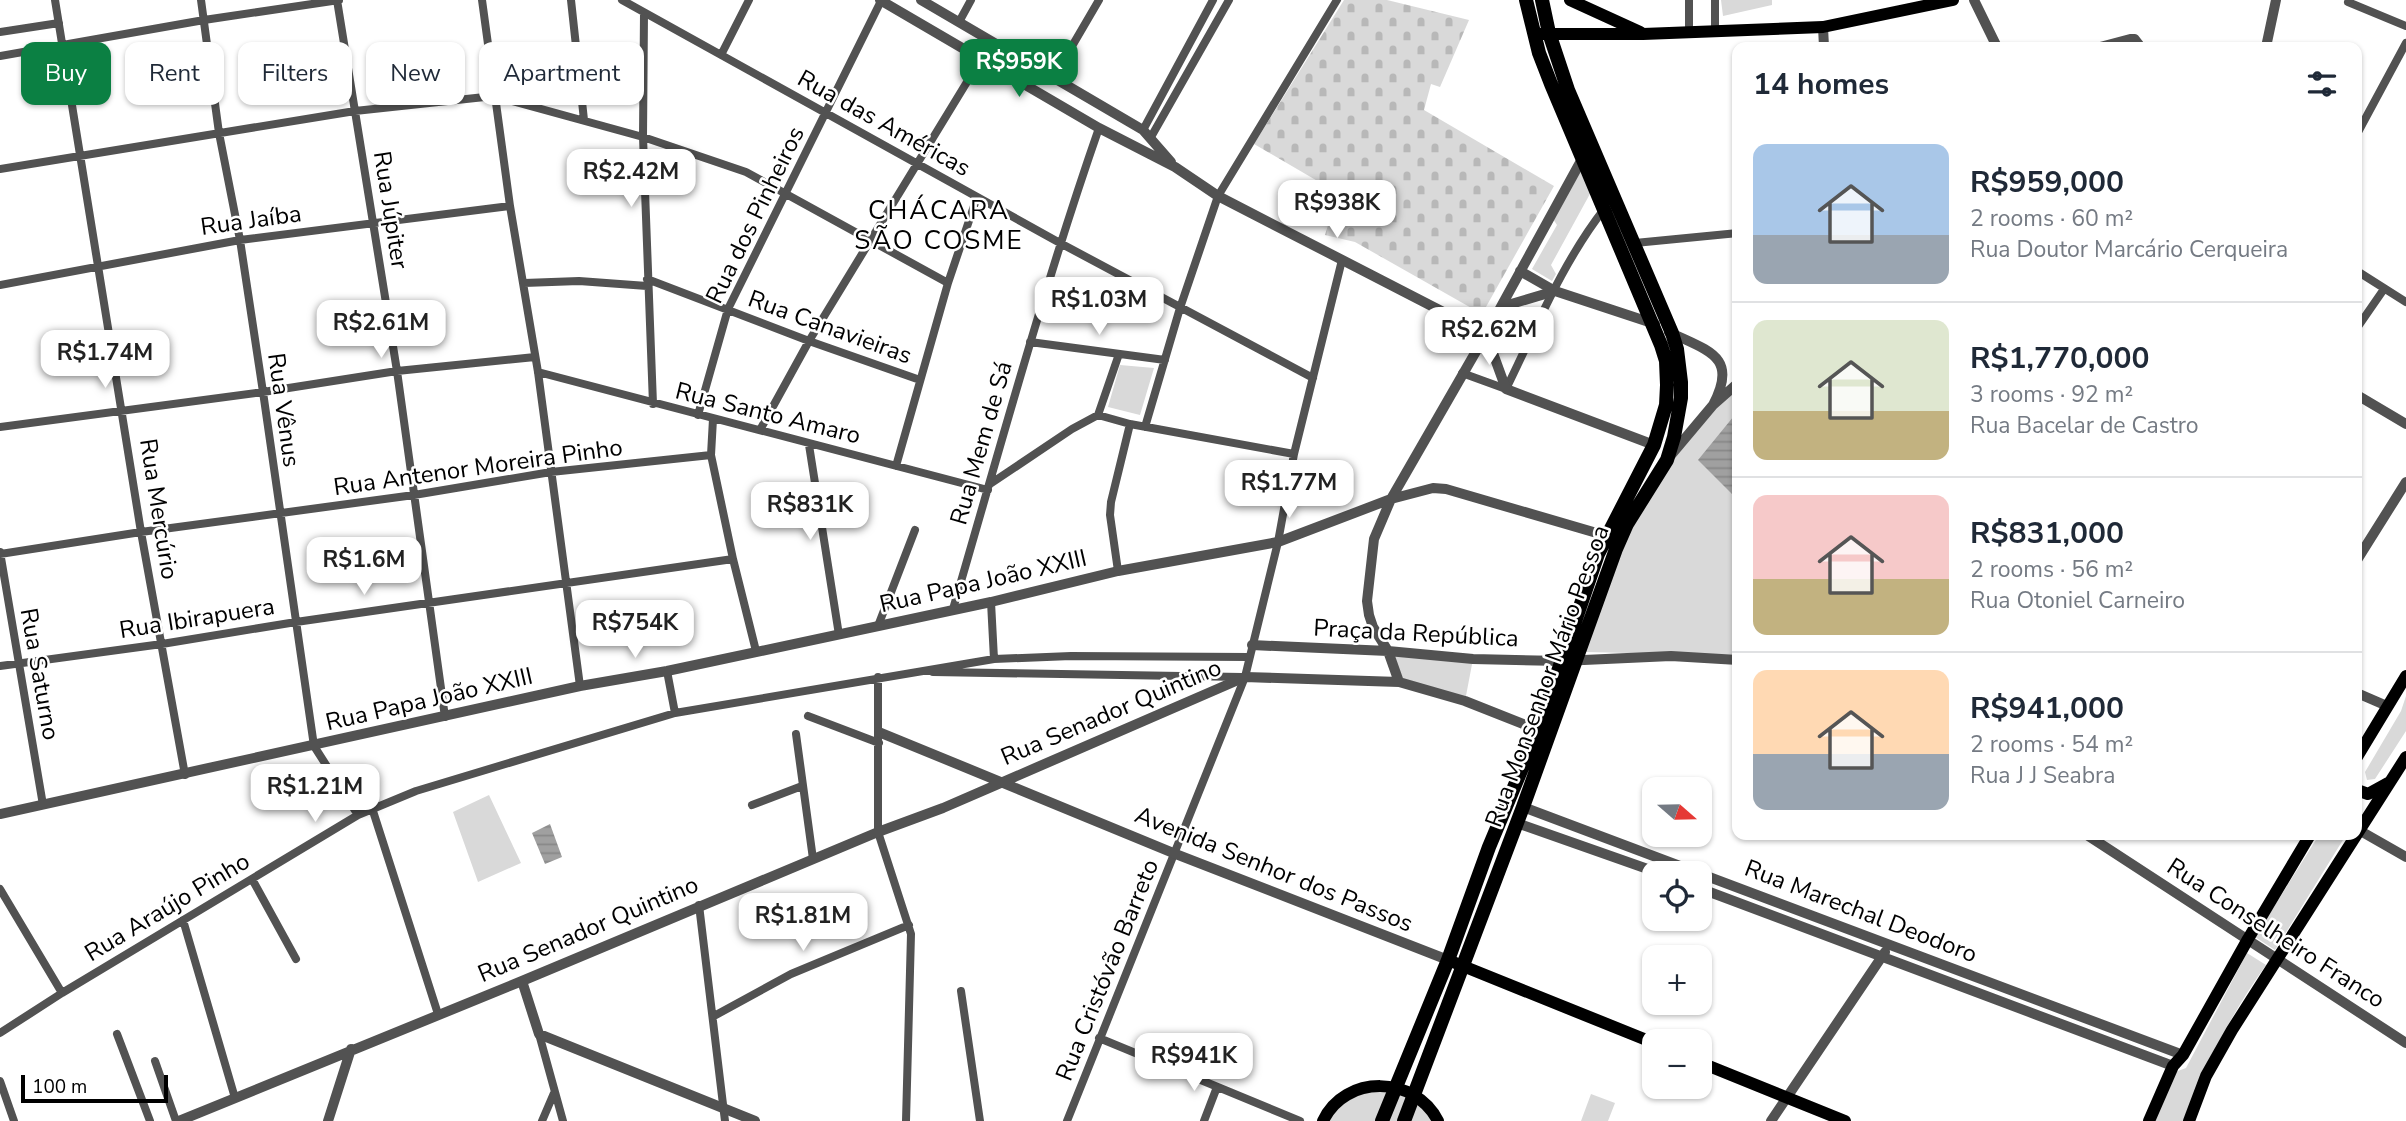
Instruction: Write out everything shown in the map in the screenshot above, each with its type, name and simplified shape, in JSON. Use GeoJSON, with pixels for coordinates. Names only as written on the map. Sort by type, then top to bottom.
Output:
{"type":"FeatureCollection","features":[{"type":"Feature","properties":{"kind":"highway","name":"Rua Monsenhor Mário Pessoa"},"geometry":{"type":"LineString","coordinates":[[1382,1121],[1448,960],[1489,847],[1538,730],[1580,601],[1606,536],[1654,445],[1666,405],[1667,372],[1661,345],[1551,84],[1542,34],[1542,0]]}},
{"type":"Feature","properties":{"kind":"highway","name":"Rua Monsenhor Mário Pessoa"},"geometry":{"type":"LineString","coordinates":[[1404,1121],[1622,536],[1667,460],[1681,398],[1680,367],[1672,333],[1528,1]]}},
{"type":"Feature","properties":{"kind":"highway"},"geometry":{"type":"LineString","coordinates":[[1496,873],[1499,850],[1537,748],[1538,730]]}},
{"type":"Feature","properties":{"kind":"main road"},"geometry":{"type":"LineString","coordinates":[[1570,0],[1643,34]]}},
{"type":"Feature","properties":{"kind":"main road"},"geometry":{"type":"LineString","coordinates":[[1542,34],[1643,34],[1824,27],[1949,0]]}},
{"type":"Feature","properties":{"kind":"main road"},"geometry":{"type":"LineString","coordinates":[[2362,748],[2406,676]]}},
{"type":"Feature","properties":{"kind":"main road"},"geometry":{"type":"LineString","coordinates":[[2362,825],[2406,757]]}},
{"type":"Feature","properties":{"kind":"main road"},"geometry":{"type":"LineString","coordinates":[[2362,792],[2372,793],[2391,781]]}},
{"type":"Feature","properties":{"kind":"main road"},"geometry":{"type":"LineString","coordinates":[[2149,1121],[2173,1066],[2183,1055],[2307,840]]}},
{"type":"Feature","properties":{"kind":"main road"},"geometry":{"type":"LineString","coordinates":[[2189,1121],[2206,1076],[2232,1030],[2353,840]]}},
{"type":"Feature","properties":{"kind":"main road","name":"Avenida Senhor dos Passos"},"geometry":{"type":"LineString","coordinates":[[1448,960],[1642,1038]]}},
{"type":"Feature","properties":{"kind":"main road"},"geometry":{"type":"LineString","coordinates":[[1712,1067],[1845,1121]]}},
{"type":"Feature","properties":{"kind":"main road"},"geometry":{"type":"LineString","coordinates":[[1323,1121],[1335,1104],[1359,1089],[1373,1086],[1396,1087],[1414,1095],[1427,1105],[1438,1121]]}},
{"type":"Feature","properties":{"kind":"street","name":"Rua Mercúrio"},"geometry":{"type":"LineString","coordinates":[[55,0],[61,42]]}},
{"type":"Feature","properties":{"kind":"street","name":"Rua Vênus"},"geometry":{"type":"LineString","coordinates":[[201,0],[219,133],[240,240],[263,391],[314,747],[358,815]]}},
{"type":"Feature","properties":{"kind":"street"},"geometry":{"type":"LineString","coordinates":[[84,42],[204,20],[338,0]]}},
{"type":"Feature","properties":{"kind":"street","name":"Rua Júpiter"},"geometry":{"type":"LineString","coordinates":[[338,0],[397,371],[445,717]]}},
{"type":"Feature","properties":{"kind":"street"},"geometry":{"type":"LineString","coordinates":[[482,0],[487,42]]}},
{"type":"Feature","properties":{"kind":"street"},"geometry":{"type":"LineString","coordinates":[[571,0],[584,120]]}},
{"type":"Feature","properties":{"kind":"street"},"geometry":{"type":"LineString","coordinates":[[642,0],[643,137],[653,404]]}},
{"type":"Feature","properties":{"kind":"street"},"geometry":{"type":"LineString","coordinates":[[721,55],[749,0]]}},
{"type":"Feature","properties":{"kind":"street"},"geometry":{"type":"LineString","coordinates":[[880,0],[1099,128],[1175,167],[1218,196],[1486,334],[1506,389]]}},
{"type":"Feature","properties":{"kind":"street","name":"Rua dos Pinheiros"},"geometry":{"type":"LineString","coordinates":[[698,415],[728,309],[880,0]]}},
{"type":"Feature","properties":{"kind":"street"},"geometry":{"type":"LineString","coordinates":[[921,0],[1147,134],[1175,167]]}},
{"type":"Feature","properties":{"kind":"street"},"geometry":{"type":"LineString","coordinates":[[959,22],[971,0]]}},
{"type":"Feature","properties":{"kind":"street"},"geometry":{"type":"LineString","coordinates":[[1054,77],[1099,0]]}},
{"type":"Feature","properties":{"kind":"street"},"geometry":{"type":"LineString","coordinates":[[1147,134],[1213,0]]}},
{"type":"Feature","properties":{"kind":"street"},"geometry":{"type":"LineString","coordinates":[[1147,134],[1229,0]]}},
{"type":"Feature","properties":{"kind":"street"},"geometry":{"type":"LineString","coordinates":[[1145,427],[1180,307],[1218,196],[1337,0]]}},
{"type":"Feature","properties":{"kind":"street"},"geometry":{"type":"LineString","coordinates":[[1689,0],[1689,32]]}},
{"type":"Feature","properties":{"kind":"street"},"geometry":{"type":"LineString","coordinates":[[1715,0],[1715,30]]}},
{"type":"Feature","properties":{"kind":"street"},"geometry":{"type":"LineString","coordinates":[[1974,0],[1995,42]]}},
{"type":"Feature","properties":{"kind":"street"},"geometry":{"type":"LineString","coordinates":[[2267,42],[2276,0]]}},
{"type":"Feature","properties":{"kind":"street","name":"Rua das Américas"},"geometry":{"type":"LineString","coordinates":[[625,1],[1060,243],[1313,378]]}},
{"type":"Feature","properties":{"kind":"street"},"geometry":{"type":"LineString","coordinates":[[2348,2],[2406,26]]}},
{"type":"Feature","properties":{"kind":"street"},"geometry":{"type":"LineString","coordinates":[[0,32],[59,23]]}},
{"type":"Feature","properties":{"kind":"street"},"geometry":{"type":"LineString","coordinates":[[1824,27],[1824,42]]}},
{"type":"Feature","properties":{"kind":"street"},"geometry":{"type":"LineString","coordinates":[[2116,42],[2132,38],[2136,42]]}},
{"type":"Feature","properties":{"kind":"street"},"geometry":{"type":"LineString","coordinates":[[2362,125],[2406,43]]}},
{"type":"Feature","properties":{"kind":"street"},"geometry":{"type":"LineString","coordinates":[[0,56],[21,53]]}},
{"type":"Feature","properties":{"kind":"street"},"geometry":{"type":"LineString","coordinates":[[760,430],[809,341],[981,59]]}},
{"type":"Feature","properties":{"kind":"street"},"geometry":{"type":"LineString","coordinates":[[0,169],[355,111],[479,98]]}},
{"type":"Feature","properties":{"kind":"street","name":"Rua Mercúrio"},"geometry":{"type":"LineString","coordinates":[[73,105],[124,411],[141,532],[185,775]]}},
{"type":"Feature","properties":{"kind":"street"},"geometry":{"type":"LineString","coordinates":[[495,105],[538,372],[580,686]]}},
{"type":"Feature","properties":{"kind":"street"},"geometry":{"type":"LineString","coordinates":[[528,105],[643,137],[746,172],[948,283]]}},
{"type":"Feature","properties":{"kind":"street","name":"Rua Mem de Sá"},"geometry":{"type":"LineString","coordinates":[[953,609],[1060,243],[1099,128]]}},
{"type":"Feature","properties":{"kind":"street"},"geometry":{"type":"LineString","coordinates":[[1399,682],[1388,651],[1373,627],[1367,601],[1372,544],[1391,499],[1582,159]]}},
{"type":"Feature","properties":{"kind":"street"},"geometry":{"type":"LineString","coordinates":[[895,466],[948,283],[977,197]]}},
{"type":"Feature","properties":{"kind":"street","name":"Rua Jaíba"},"geometry":{"type":"LineString","coordinates":[[0,285],[240,240],[510,206]]}},
{"type":"Feature","properties":{"kind":"street"},"geometry":{"type":"LineString","coordinates":[[1506,389],[1555,291],[1592,225],[1605,208]]}},
{"type":"Feature","properties":{"kind":"street"},"geometry":{"type":"LineString","coordinates":[[1635,243],[1732,234]]}},
{"type":"Feature","properties":{"kind":"street","name":"Rua Cristóvão Barreto"},"geometry":{"type":"LineString","coordinates":[[1067,1121],[1098,1038],[1245,677],[1278,542],[1294,454],[1342,260]]}},
{"type":"Feature","properties":{"kind":"street"},"geometry":{"type":"LineString","coordinates":[[1520,271],[1555,291],[1652,323],[1704,348],[1720,363],[1723,372],[1724,381],[1713,405]]}},
{"type":"Feature","properties":{"kind":"street"},"geometry":{"type":"LineString","coordinates":[[2362,274],[2406,302]]}},
{"type":"Feature","properties":{"kind":"street","name":"Rua Canavieiras"},"geometry":{"type":"LineString","coordinates":[[524,284],[579,281],[648,282],[920,380]]}},
{"type":"Feature","properties":{"kind":"street"},"geometry":{"type":"LineString","coordinates":[[2362,321],[2384,289]]}},
{"type":"Feature","properties":{"kind":"street"},"geometry":{"type":"LineString","coordinates":[[1501,307],[1555,291]]}},
{"type":"Feature","properties":{"kind":"street"},"geometry":{"type":"LineString","coordinates":[[1030,342],[1165,360]]}},
{"type":"Feature","properties":{"kind":"street"},"geometry":{"type":"LineString","coordinates":[[989,487],[1072,429],[1098,415],[1119,354]]}},
{"type":"Feature","properties":{"kind":"street"},"geometry":{"type":"LineString","coordinates":[[0,427],[397,371],[535,357]]}},
{"type":"Feature","properties":{"kind":"street","name":"Rua Santo Amaro"},"geometry":{"type":"LineString","coordinates":[[538,372],[895,466],[989,487]]}},
{"type":"Feature","properties":{"kind":"street"},"geometry":{"type":"LineString","coordinates":[[1462,373],[1654,445]]}},
{"type":"Feature","properties":{"kind":"street"},"geometry":{"type":"LineString","coordinates":[[1667,460],[1713,405],[1732,388]]}},
{"type":"Feature","properties":{"kind":"street"},"geometry":{"type":"LineString","coordinates":[[2362,398],[2406,424]]}},
{"type":"Feature","properties":{"kind":"street"},"geometry":{"type":"LineString","coordinates":[[1098,415],[1145,427],[1294,454]]}},
{"type":"Feature","properties":{"kind":"street"},"geometry":{"type":"LineString","coordinates":[[713,419],[712,455],[733,559],[756,651]]}},
{"type":"Feature","properties":{"kind":"street"},"geometry":{"type":"LineString","coordinates":[[1118,571],[1110,515],[1111,502],[1130,424]]}},
{"type":"Feature","properties":{"kind":"street"},"geometry":{"type":"LineString","coordinates":[[809,444],[839,635]]}},
{"type":"Feature","properties":{"kind":"street","name":"Rua Antenor Moreira Pinho"},"geometry":{"type":"LineString","coordinates":[[0,554],[414,495],[551,472],[712,455]]}},
{"type":"Feature","properties":{"kind":"street"},"geometry":{"type":"LineString","coordinates":[[2362,552],[2406,482]]}},
{"type":"Feature","properties":{"kind":"street","name":"Rua Papa João XXIII"},"geometry":{"type":"LineString","coordinates":[[0,814],[314,747],[580,686],[991,602],[1118,571],[1278,542],[1391,499],[1440,488],[1606,536]]}},
{"type":"Feature","properties":{"kind":"street"},"geometry":{"type":"LineString","coordinates":[[878,626],[915,530]]}},
{"type":"Feature","properties":{"kind":"street","name":"Rua Saturno"},"geometry":{"type":"LineString","coordinates":[[0,549],[43,804]]}},
{"type":"Feature","properties":{"kind":"street","name":"Rua Ibirapuera"},"geometry":{"type":"LineString","coordinates":[[0,666],[733,559]]}},
{"type":"Feature","properties":{"kind":"street"},"geometry":{"type":"LineString","coordinates":[[991,602],[994,659]]}},
{"type":"Feature","properties":{"kind":"street","name":"Praça da República"},"geometry":{"type":"LineString","coordinates":[[1252,646],[1388,651],[1473,659],[1562,661],[1671,656],[1732,660]]}},
{"type":"Feature","properties":{"kind":"street"},"geometry":{"type":"LineString","coordinates":[[911,671],[994,659],[1071,656],[1249,657]]}},
{"type":"Feature","properties":{"kind":"street"},"geometry":{"type":"LineString","coordinates":[[667,670],[675,713]]}},
{"type":"Feature","properties":{"kind":"street"},"geometry":{"type":"LineString","coordinates":[[911,671],[1245,677]]}},
{"type":"Feature","properties":{"kind":"street","name":"Rua Araújo Pinho"},"geometry":{"type":"LineString","coordinates":[[0,1033],[252,878],[372,808],[416,791],[675,713],[911,671]]}},
{"type":"Feature","properties":{"kind":"street"},"geometry":{"type":"LineString","coordinates":[[878,677],[878,832],[909,925],[911,945],[905,1121]]}},
{"type":"Feature","properties":{"kind":"street","name":"Praça da República"},"geometry":{"type":"LineString","coordinates":[[1245,677],[1399,682],[1465,701],[1538,730]]}},
{"type":"Feature","properties":{"kind":"street","name":"Rua Senador Quintino"},"geometry":{"type":"LineString","coordinates":[[178,1121],[522,981],[699,905],[943,808],[1245,677]]}},
{"type":"Feature","properties":{"kind":"street"},"geometry":{"type":"LineString","coordinates":[[2362,695],[2387,706]]}},
{"type":"Feature","properties":{"kind":"street"},"geometry":{"type":"LineString","coordinates":[[808,716],[879,737]]}},
{"type":"Feature","properties":{"kind":"street"},"geometry":{"type":"LineString","coordinates":[[796,734],[813,859]]}},
{"type":"Feature","properties":{"kind":"street","name":"Avenida Senhor dos Passos"},"geometry":{"type":"LineString","coordinates":[[879,737],[1002,781],[1175,854],[1448,960]]}},
{"type":"Feature","properties":{"kind":"street"},"geometry":{"type":"LineString","coordinates":[[752,805],[802,786]]}},
{"type":"Feature","properties":{"kind":"street","name":"Rua Marechal Deodoro"},"geometry":{"type":"LineString","coordinates":[[1523,807],[2183,1055]]}},
{"type":"Feature","properties":{"kind":"street"},"geometry":{"type":"LineString","coordinates":[[372,808],[438,1014]]}},
{"type":"Feature","properties":{"kind":"street"},"geometry":{"type":"LineString","coordinates":[[1517,822],[1642,867]]}},
{"type":"Feature","properties":{"kind":"street"},"geometry":{"type":"LineString","coordinates":[[2362,832],[2406,857]]}},
{"type":"Feature","properties":{"kind":"street","name":"Rua Conselheiro Franco"},"geometry":{"type":"LineString","coordinates":[[2095,840],[2404,1038]]}},
{"type":"Feature","properties":{"kind":"street"},"geometry":{"type":"LineString","coordinates":[[252,878],[296,959]]}},
{"type":"Feature","properties":{"kind":"street"},"geometry":{"type":"LineString","coordinates":[[0,889],[62,993]]}},
{"type":"Feature","properties":{"kind":"street","name":"Rua Marechal Deodoro"},"geometry":{"type":"LineString","coordinates":[[1712,893],[2173,1066]]}},
{"type":"Feature","properties":{"kind":"street"},"geometry":{"type":"LineString","coordinates":[[699,905],[725,1121]]}},
{"type":"Feature","properties":{"kind":"street"},"geometry":{"type":"LineString","coordinates":[[183,920],[235,1098]]}},
{"type":"Feature","properties":{"kind":"street"},"geometry":{"type":"LineString","coordinates":[[714,1016],[790,974],[909,925]]}},
{"type":"Feature","properties":{"kind":"street"},"geometry":{"type":"LineString","coordinates":[[1771,1121],[1891,946]]}},
{"type":"Feature","properties":{"kind":"street"},"geometry":{"type":"LineString","coordinates":[[522,981],[563,1121]]}},
{"type":"Feature","properties":{"kind":"street"},"geometry":{"type":"LineString","coordinates":[[961,991],[980,1121]]}},
{"type":"Feature","properties":{"kind":"street"},"geometry":{"type":"LineString","coordinates":[[117,1034],[150,1121]]}},
{"type":"Feature","properties":{"kind":"street"},"geometry":{"type":"LineString","coordinates":[[539,1034],[755,1121]]}},
{"type":"Feature","properties":{"kind":"street"},"geometry":{"type":"LineString","coordinates":[[1098,1038],[1300,1121]]}},
{"type":"Feature","properties":{"kind":"street"},"geometry":{"type":"LineString","coordinates":[[328,1121],[351,1049]]}},
{"type":"Feature","properties":{"kind":"street"},"geometry":{"type":"LineString","coordinates":[[155,1061],[178,1121]]}},
{"type":"Feature","properties":{"kind":"street"},"geometry":{"type":"LineString","coordinates":[[0,1081],[14,1121]]}},
{"type":"Feature","properties":{"kind":"street"},"geometry":{"type":"LineString","coordinates":[[1203,1121],[1217,1087]]}},
{"type":"Feature","properties":{"kind":"street"},"geometry":{"type":"LineString","coordinates":[[542,1121],[555,1093]]}},
{"type":"Feature","properties":{"kind":"green space"},"geometry":{"type":"Polygon","coordinates":[[[1344,0],[1387,0],[1469,20],[1440,87],[1431,84],[1424,110],[1554,186],[1482,314],[1355,242],[1325,235],[1338,193],[1254,144],[1344,0]]]}},
{"type":"Feature","properties":{"kind":"green space"},"geometry":{"type":"Polygon","coordinates":[[[1721,0],[1772,0],[1772,5],[1723,16],[1721,0]]]}},
{"type":"Feature","properties":{"kind":"green space"},"geometry":{"type":"Polygon","coordinates":[[[1579,170],[1591,192],[1551,265],[1556,274],[1552,281],[1532,269],[1557,225],[1553,219],[1579,170]]]}},
{"type":"Feature","properties":{"kind":"green space"},"geometry":{"type":"Polygon","coordinates":[[[1120,365],[1154,368],[1140,415],[1108,407],[1120,365]]]}},
{"type":"Feature","properties":{"kind":"green space"},"geometry":{"type":"Polygon","coordinates":[[[1732,391],[1732,658],[1585,652],[1619,551],[1668,462],[1714,407],[1732,391]]]}},
{"type":"Feature","properties":{"kind":"green space"},"geometry":{"type":"Polygon","coordinates":[[[1388,651],[1473,659],[1465,701],[1399,682],[1388,651]]]}},
{"type":"Feature","properties":{"kind":"green space"},"geometry":{"type":"Polygon","coordinates":[[[2406,696],[2406,731],[2375,779],[2367,780],[2365,772],[2401,711],[2406,696]]]}},
{"type":"Feature","properties":{"kind":"green space"},"geometry":{"type":"Polygon","coordinates":[[[489,795],[521,863],[478,882],[453,812],[489,795]]]}},
{"type":"Feature","properties":{"kind":"green space"},"geometry":{"type":"Polygon","coordinates":[[[2316,840],[2343,840],[2275,950],[2255,937],[2316,840]]]}},
{"type":"Feature","properties":{"kind":"green space"},"geometry":{"type":"Polygon","coordinates":[[[2247,953],[2266,965],[2220,1040],[2183,1121],[2155,1121],[2175,1072],[2186,1068],[2247,953]]]}},
{"type":"Feature","properties":{"kind":"green space"},"geometry":{"type":"Polygon","coordinates":[[[1402,1089],[1438,1121],[1323,1121],[1346,1095],[1402,1089]]]}},
{"type":"Feature","properties":{"kind":"green space"},"geometry":{"type":"Polygon","coordinates":[[[1591,1094],[1615,1103],[1608,1121],[1581,1121],[1591,1094]]]}},
{"type":"Feature","properties":{"kind":"shaded area"},"geometry":{"type":"Polygon","coordinates":[[[1732,418],[1732,494],[1698,460],[1732,418]]]}},
{"type":"Feature","properties":{"kind":"shaded area"},"geometry":{"type":"Polygon","coordinates":[[[550,824],[562,857],[545,864],[532,833],[550,824]]]}},
{"type":"Feature","properties":{"kind":"district","name":"CHÁCARA SÃO COSME"},"geometry":{"type":"Point","coordinates":[939,225]}}]}
